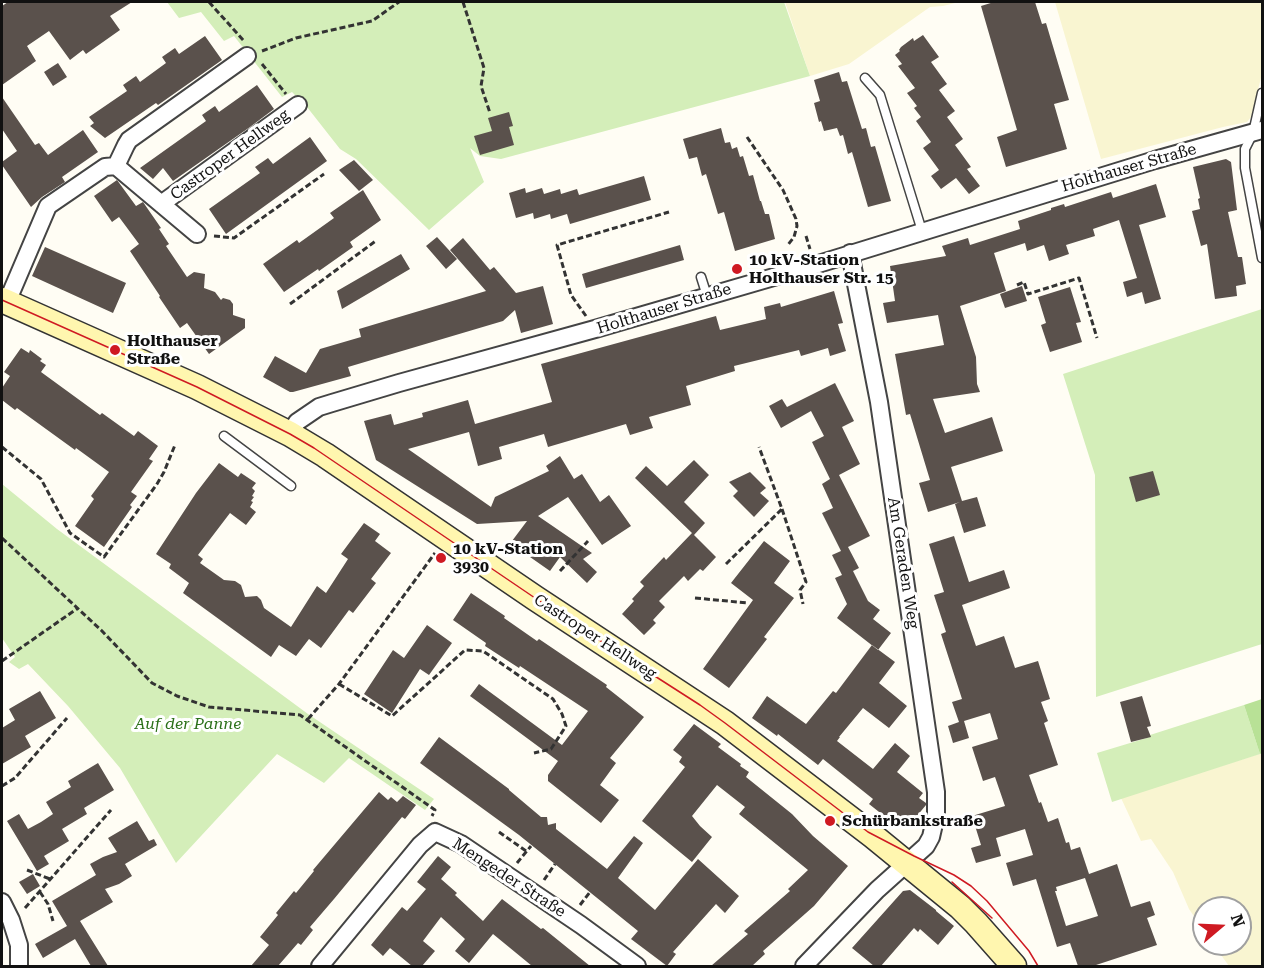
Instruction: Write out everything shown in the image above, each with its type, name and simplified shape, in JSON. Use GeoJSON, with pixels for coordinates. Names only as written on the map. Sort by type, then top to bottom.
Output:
{"type":"FeatureCollection","features":[{"type":"Feature","properties":{"kind":"main road","name":"Castroper Hellweg"},"geometry":{"type":"LineString","coordinates":[[4,301],[197,387],[314,448],[725,723],[906,863],[976,922],[1014,966]]}},
{"type":"Feature","properties":{"kind":"street"},"geometry":{"type":"LineString","coordinates":[[117,166],[129,140],[251,55]]}},
{"type":"Feature","properties":{"kind":"street","name":"Castroper Hellweg"},"geometry":{"type":"LineString","coordinates":[[161,204],[298,105]]}},
{"type":"Feature","properties":{"kind":"street","name":"Holthauser Straße"},"geometry":{"type":"LineString","coordinates":[[290,434],[297,422],[319,407],[708,296],[1125,169],[1258,131]]}},
{"type":"Feature","properties":{"kind":"street","name":"Castroper Hellweg"},"geometry":{"type":"LineString","coordinates":[[4,301],[48,206],[105,167],[117,166],[197,234]]}},
{"type":"Feature","properties":{"kind":"street","name":"Am Geraden Weg"},"geometry":{"type":"LineString","coordinates":[[850,253],[879,402],[936,792],[936,815],[931,837],[926,846],[906,863]]}},
{"type":"Feature","properties":{"kind":"street","name":"Mengeder Straße"},"geometry":{"type":"LineString","coordinates":[[420,845],[435,832],[461,844],[581,925],[636,966]]}},
{"type":"Feature","properties":{"kind":"street"},"geometry":{"type":"LineString","coordinates":[[320,966],[420,845]]}},
{"type":"Feature","properties":{"kind":"street"},"geometry":{"type":"LineString","coordinates":[[804,966],[906,863]]}},
{"type":"Feature","properties":{"kind":"street"},"geometry":{"type":"LineString","coordinates":[[2,902],[12,920],[20,945],[19,966]]}},
{"type":"Feature","properties":{"kind":"lane"},"geometry":{"type":"LineString","coordinates":[[865,78],[880,95],[922,231]]}},
{"type":"Feature","properties":{"kind":"lane"},"geometry":{"type":"LineString","coordinates":[[1263,93],[1258,131],[1245,149],[1245,168],[1263,258]]}},
{"type":"Feature","properties":{"kind":"lane"},"geometry":{"type":"LineString","coordinates":[[701,277],[708,296]]}},
{"type":"Feature","properties":{"kind":"lane"},"geometry":{"type":"LineString","coordinates":[[224,436],[291,486]]}},
{"type":"Feature","properties":{"kind":"path"},"geometry":{"type":"LineString","coordinates":[[209,2],[251,55],[298,105]]}},
{"type":"Feature","properties":{"kind":"path"},"geometry":{"type":"LineString","coordinates":[[251,55],[296,38],[372,21],[399,2]]}},
{"type":"Feature","properties":{"kind":"path"},"geometry":{"type":"LineString","coordinates":[[463,2],[484,68],[481,86],[490,113]]}},
{"type":"Feature","properties":{"kind":"path"},"geometry":{"type":"LineString","coordinates":[[747,137],[783,190],[796,219],[794,237],[788,246]]}},
{"type":"Feature","properties":{"kind":"path"},"geometry":{"type":"LineString","coordinates":[[197,234],[234,238],[324,174]]}},
{"type":"Feature","properties":{"kind":"path"},"geometry":{"type":"LineString","coordinates":[[595,329],[571,295],[557,245],[669,212]]}},
{"type":"Feature","properties":{"kind":"path"},"geometry":{"type":"LineString","coordinates":[[290,304],[377,240]]}},
{"type":"Feature","properties":{"kind":"path"},"geometry":{"type":"LineString","coordinates":[[1017,285],[1024,282],[1028,294],[1079,278],[1097,338]]}},
{"type":"Feature","properties":{"kind":"path"},"geometry":{"type":"LineString","coordinates":[[2,447],[41,479],[70,533],[104,557],[157,484],[175,445]]}},
{"type":"Feature","properties":{"kind":"path"},"geometry":{"type":"LineString","coordinates":[[759,447],[806,582],[800,590],[803,604]]}},
{"type":"Feature","properties":{"kind":"path"},"geometry":{"type":"LineString","coordinates":[[726,564],[782,509]]}},
{"type":"Feature","properties":{"kind":"path"},"geometry":{"type":"LineString","coordinates":[[308,719],[339,684],[447,537]]}},
{"type":"Feature","properties":{"kind":"path"},"geometry":{"type":"LineString","coordinates":[[2,538],[102,631],[152,683],[177,696],[209,707],[300,715],[435,810],[420,845]]}},
{"type":"Feature","properties":{"kind":"path"},"geometry":{"type":"LineString","coordinates":[[560,571],[588,541]]}},
{"type":"Feature","properties":{"kind":"path"},"geometry":{"type":"LineString","coordinates":[[695,598],[748,603]]}},
{"type":"Feature","properties":{"kind":"path"},"geometry":{"type":"LineString","coordinates":[[2,661],[78,609]]}},
{"type":"Feature","properties":{"kind":"path"},"geometry":{"type":"LineString","coordinates":[[339,684],[392,717],[465,650],[483,651],[553,699],[562,714],[566,726],[551,749],[534,753]]}},
{"type":"Feature","properties":{"kind":"path"},"geometry":{"type":"LineString","coordinates":[[2,786],[15,778],[67,718]]}},
{"type":"Feature","properties":{"kind":"path"},"geometry":{"type":"LineString","coordinates":[[12,920],[40,892],[111,810]]}},
{"type":"Feature","properties":{"kind":"path"},"geometry":{"type":"LineString","coordinates":[[500,832],[526,851]]}},
{"type":"Feature","properties":{"kind":"path"},"geometry":{"type":"LineString","coordinates":[[516,864],[531,846]]}},
{"type":"Feature","properties":{"kind":"path"},"geometry":{"type":"LineString","coordinates":[[542,881],[555,864]]}},
{"type":"Feature","properties":{"kind":"path"},"geometry":{"type":"LineString","coordinates":[[27,870],[51,879]]}},
{"type":"Feature","properties":{"kind":"path"},"geometry":{"type":"LineString","coordinates":[[40,892],[48,904],[53,921]]}},
{"type":"Feature","properties":{"kind":"path"},"geometry":{"type":"LineString","coordinates":[[578,907],[590,892]]}},
{"type":"Feature","properties":{"kind":"shaded area"},"geometry":{"type":"Polygon","coordinates":[[[785,2],[959,2],[930,7],[849,64],[810,76],[785,2]]]}},
{"type":"Feature","properties":{"kind":"shaded area"},"geometry":{"type":"Polygon","coordinates":[[[1055,2],[1262,2],[1262,74],[1251,117],[1247,122],[1101,159],[1055,2]]]}},
{"type":"Feature","properties":{"kind":"shaded area"},"geometry":{"type":"Polygon","coordinates":[[[1262,753],[1262,966],[1229,966],[1222,956],[1252,956],[1252,896],[1192,896],[1192,913],[1173,872],[1151,839],[1141,841],[1121,798],[1262,753]]]}},
{"type":"Feature","properties":{"kind":"green space"},"geometry":{"type":"Polygon","coordinates":[[[167,2],[784,2],[810,76],[501,159],[480,156],[470,148],[484,182],[429,230],[356,159],[340,149],[307,107],[292,92],[282,97],[234,36],[224,41],[201,12],[179,18],[167,2]]]}},
{"type":"Feature","properties":{"kind":"green space"},"geometry":{"type":"Polygon","coordinates":[[[1262,309],[1262,644],[1096,697],[1095,475],[1063,374],[1262,309]]]}},
{"type":"Feature","properties":{"kind":"green space","name":"Auf der Panne"},"geometry":{"type":"Polygon","coordinates":[[[2,484],[57,529],[308,714],[434,799],[425,810],[349,758],[324,783],[277,754],[176,863],[120,768],[68,706],[28,664],[19,669],[9,662],[15,657],[2,638],[2,484]]]}},
{"type":"Feature","properties":{"kind":"green space"},"geometry":{"type":"Polygon","coordinates":[[[1262,699],[1262,753],[1260,754],[1244,705],[1262,699]]]}},
{"type":"Feature","properties":{"kind":"green space"},"geometry":{"type":"Polygon","coordinates":[[[1244,705],[1260,754],[1112,802],[1097,753],[1244,705]]]}},
{"type":"Feature","properties":{"kind":"building"},"geometry":{"type":"Polygon","coordinates":[[[8,2],[132,2],[110,16],[120,30],[86,54],[83,50],[70,60],[49,31],[27,46],[36,61],[2,85],[2,6],[8,2]]]}},
{"type":"Feature","properties":{"kind":"building"},"geometry":{"type":"Polygon","coordinates":[[[994,2],[1035,2],[1042,24],[1046,23],[1069,100],[1054,104],[1067,149],[1006,167],[997,137],[1017,130],[981,6],[994,2]]]}},
{"type":"Feature","properties":{"kind":"building"},"geometry":{"type":"Polygon","coordinates":[[[923,35],[939,57],[931,62],[947,84],[939,90],[955,111],[947,117],[963,139],[955,145],[971,167],[967,169],[980,186],[969,194],[956,178],[941,189],[931,176],[939,170],[923,148],[931,142],[916,121],[921,117],[914,108],[917,106],[907,93],[915,88],[898,66],[902,64],[895,55],[901,47],[913,38],[914,41],[923,35]]]}},
{"type":"Feature","properties":{"kind":"building"},"geometry":{"type":"Polygon","coordinates":[[[205,36],[222,60],[158,105],[156,103],[105,138],[90,126],[94,123],[89,117],[127,91],[123,85],[136,76],[140,82],[166,63],[162,57],[175,48],[179,54],[205,36]]]}},
{"type":"Feature","properties":{"kind":"building"},"geometry":{"type":"Polygon","coordinates":[[[58,63],[67,77],[53,86],[44,72],[58,63]]]}},
{"type":"Feature","properties":{"kind":"building"},"geometry":{"type":"Polygon","coordinates":[[[839,72],[842,82],[847,81],[862,129],[866,128],[871,147],[875,146],[891,201],[868,207],[852,152],[848,154],[843,135],[840,136],[837,128],[824,131],[821,121],[819,122],[814,103],[820,101],[814,80],[839,72]]]}},
{"type":"Feature","properties":{"kind":"building"},"geometry":{"type":"Polygon","coordinates":[[[257,85],[274,109],[250,127],[173,181],[163,168],[153,179],[140,168],[206,121],[202,115],[215,106],[219,112],[257,85]]]}},
{"type":"Feature","properties":{"kind":"building"},"geometry":{"type":"Polygon","coordinates":[[[2,97],[35,145],[39,143],[48,155],[83,130],[98,152],[62,177],[65,182],[31,207],[2,165],[2,162],[17,151],[2,129],[2,97]]]}},
{"type":"Feature","properties":{"kind":"building"},"geometry":{"type":"Polygon","coordinates":[[[509,112],[513,126],[509,127],[514,145],[480,155],[474,136],[492,131],[488,118],[509,112]]]}},
{"type":"Feature","properties":{"kind":"building"},"geometry":{"type":"Polygon","coordinates":[[[721,128],[725,143],[730,142],[732,149],[737,147],[740,157],[743,156],[749,176],[753,175],[765,214],[769,214],[775,239],[735,251],[724,212],[718,214],[706,174],[702,176],[697,157],[689,159],[683,139],[721,128]]]}},
{"type":"Feature","properties":{"kind":"building"},"geometry":{"type":"Polygon","coordinates":[[[310,137],[327,161],[226,234],[209,209],[260,173],[255,167],[268,158],[273,164],[310,137]]]}},
{"type":"Feature","properties":{"kind":"building"},"geometry":{"type":"Polygon","coordinates":[[[1226,159],[1231,162],[1237,210],[1228,212],[1238,257],[1242,257],[1246,284],[1236,286],[1237,296],[1215,299],[1207,244],[1201,246],[1192,211],[1200,209],[1198,199],[1200,198],[1193,167],[1226,159]]]}},
{"type":"Feature","properties":{"kind":"building"},"geometry":{"type":"Polygon","coordinates":[[[354,160],[373,180],[359,191],[339,170],[354,160]]]}},
{"type":"Feature","properties":{"kind":"building"},"geometry":{"type":"Polygon","coordinates":[[[644,176],[651,200],[570,224],[567,214],[551,219],[550,214],[534,219],[533,213],[516,218],[509,193],[525,188],[526,193],[542,188],[544,194],[560,189],[561,194],[577,189],[579,195],[644,176]]]}},
{"type":"Feature","properties":{"kind":"building"},"geometry":{"type":"Polygon","coordinates":[[[117,180],[136,206],[143,202],[161,228],[159,229],[169,244],[166,246],[187,277],[194,272],[205,274],[204,288],[215,292],[221,300],[223,298],[230,300],[233,304],[233,315],[245,319],[245,328],[209,354],[187,323],[180,328],[130,251],[139,244],[119,217],[112,222],[94,196],[117,180]]]}},
{"type":"Feature","properties":{"kind":"building"},"geometry":{"type":"Polygon","coordinates":[[[1156,184],[1166,217],[1139,225],[1161,299],[1145,304],[1142,292],[1127,297],[1123,282],[1137,278],[1119,220],[1093,229],[1095,236],[1066,245],[1069,254],[1049,261],[1044,245],[1027,251],[1025,243],[994,253],[1006,291],[960,306],[976,357],[977,384],[980,392],[933,399],[945,433],[992,417],[1003,451],[951,467],[962,501],[977,497],[986,526],[964,533],[955,504],[960,502],[928,512],[919,483],[930,480],[910,414],[906,415],[895,354],[944,345],[938,315],[887,323],[883,303],[895,301],[890,266],[946,256],[942,246],[968,238],[970,245],[1020,229],[1018,221],[1051,210],[1051,208],[1064,204],[1065,207],[1111,192],[1113,198],[1156,184]]]}},
{"type":"Feature","properties":{"kind":"building"},"geometry":{"type":"Polygon","coordinates":[[[363,190],[381,220],[350,242],[353,247],[284,292],[263,264],[297,240],[299,243],[334,218],[330,213],[363,190]]]}},
{"type":"Feature","properties":{"kind":"building"},"geometry":{"type":"Polygon","coordinates":[[[437,237],[457,259],[446,269],[426,246],[437,237]]]}},
{"type":"Feature","properties":{"kind":"building"},"geometry":{"type":"Polygon","coordinates":[[[463,238],[490,270],[494,267],[516,293],[543,286],[553,324],[521,333],[515,310],[503,321],[348,367],[351,376],[293,392],[263,377],[275,356],[306,373],[320,349],[361,337],[359,329],[486,291],[450,250],[463,238]]]}},
{"type":"Feature","properties":{"kind":"building"},"geometry":{"type":"Polygon","coordinates":[[[680,245],[684,260],[586,288],[582,274],[680,245]]]}},
{"type":"Feature","properties":{"kind":"building"},"geometry":{"type":"Polygon","coordinates":[[[45,247],[126,283],[113,313],[32,276],[45,247]]]}},
{"type":"Feature","properties":{"kind":"building"},"geometry":{"type":"Polygon","coordinates":[[[401,254],[410,269],[342,309],[337,291],[401,254]]]}},
{"type":"Feature","properties":{"kind":"building"},"geometry":{"type":"Polygon","coordinates":[[[1022,286],[1027,301],[1005,308],[1000,294],[1022,286]]]}},
{"type":"Feature","properties":{"kind":"building"},"geometry":{"type":"Polygon","coordinates":[[[1070,287],[1081,322],[1076,323],[1082,342],[1050,352],[1041,325],[1046,323],[1038,297],[1070,287]]]}},
{"type":"Feature","properties":{"kind":"building"},"geometry":{"type":"Polygon","coordinates":[[[834,291],[843,323],[838,324],[846,351],[830,356],[828,348],[801,356],[799,350],[734,366],[735,371],[686,386],[691,405],[649,417],[653,428],[630,435],[626,424],[548,447],[544,434],[499,447],[502,459],[478,466],[469,432],[408,449],[491,507],[495,497],[549,471],[546,466],[560,456],[574,479],[582,474],[600,502],[609,495],[631,526],[602,545],[568,497],[538,516],[592,553],[583,559],[597,572],[587,583],[560,557],[550,571],[512,541],[527,521],[477,524],[376,460],[364,421],[391,414],[394,425],[423,417],[422,413],[468,400],[475,424],[552,402],[541,364],[716,316],[720,330],[766,319],[764,307],[780,303],[781,307],[834,291]]]}},
{"type":"Feature","properties":{"kind":"building"},"geometry":{"type":"Polygon","coordinates":[[[21,348],[29,353],[30,350],[42,359],[40,361],[46,365],[41,372],[100,415],[102,413],[134,436],[138,431],[158,446],[149,459],[153,461],[131,492],[137,496],[130,505],[132,507],[104,547],[75,526],[94,499],[91,496],[109,472],[2,400],[2,388],[10,376],[4,372],[21,348]]]}},
{"type":"Feature","properties":{"kind":"building"},"geometry":{"type":"Polygon","coordinates":[[[835,383],[854,421],[842,427],[860,464],[839,475],[870,536],[848,547],[859,568],[853,571],[868,601],[880,610],[873,619],[891,633],[878,650],[837,618],[847,604],[835,578],[842,575],[832,555],[841,551],[822,513],[833,508],[822,484],[830,479],[812,442],[824,436],[811,411],[781,428],[769,406],[782,399],[787,407],[835,383]]]}},
{"type":"Feature","properties":{"kind":"building"},"geometry":{"type":"Polygon","coordinates":[[[694,460],[709,475],[684,502],[705,523],[694,535],[716,557],[703,571],[700,569],[688,581],[684,576],[659,601],[665,607],[653,620],[656,623],[644,635],[622,614],[644,586],[640,582],[664,557],[666,560],[692,533],[635,478],[646,466],[667,486],[694,460]]]}},
{"type":"Feature","properties":{"kind":"building"},"geometry":{"type":"Polygon","coordinates":[[[219,463],[238,477],[241,473],[256,483],[252,488],[255,491],[250,507],[256,512],[246,525],[230,513],[198,555],[203,559],[200,563],[224,580],[235,581],[241,585],[245,597],[257,596],[264,608],[291,627],[317,586],[326,593],[348,559],[341,554],[364,523],[380,534],[375,541],[391,553],[371,579],[376,583],[353,613],[349,610],[321,648],[309,639],[296,656],[279,645],[271,657],[183,593],[189,583],[169,568],[171,564],[156,554],[196,493],[219,463]]]}},
{"type":"Feature","properties":{"kind":"building"},"geometry":{"type":"Polygon","coordinates":[[[1153,471],[1160,495],[1136,502],[1129,477],[1153,471]]]}},
{"type":"Feature","properties":{"kind":"building"},"geometry":{"type":"Polygon","coordinates":[[[750,472],[766,488],[760,493],[769,501],[754,517],[733,496],[738,491],[729,482],[750,472]]]}},
{"type":"Feature","properties":{"kind":"building"},"geometry":{"type":"Polygon","coordinates":[[[954,536],[969,582],[1004,570],[1010,588],[962,605],[976,646],[1004,636],[1015,668],[1038,661],[1050,699],[1041,702],[1048,721],[1044,723],[1058,765],[1029,775],[1039,803],[1041,802],[1048,822],[1058,818],[1066,843],[1069,842],[1071,850],[1080,847],[1089,874],[1117,864],[1131,907],[1150,901],[1155,915],[1147,918],[1157,945],[1093,966],[1078,966],[1070,943],[1057,947],[1036,879],[1013,886],[1006,863],[1033,855],[1025,829],[996,838],[1001,856],[976,863],[971,848],[981,845],[972,816],[1005,806],[995,777],[983,781],[972,747],[998,739],[990,713],[964,721],[969,738],[953,743],[948,726],[959,722],[952,702],[962,699],[941,634],[946,632],[934,595],[944,592],[929,544],[954,536]],[[1085,878],[1056,887],[1057,891],[1055,891],[1066,926],[1098,916],[1085,878]]]}},
{"type":"Feature","properties":{"kind":"building"},"geometry":{"type":"Polygon","coordinates":[[[764,541],[790,561],[774,583],[794,598],[764,637],[767,639],[729,688],[703,669],[753,600],[731,583],[764,541]]]}},
{"type":"Feature","properties":{"kind":"building"},"geometry":{"type":"Polygon","coordinates":[[[471,593],[537,641],[539,639],[607,685],[606,687],[644,717],[610,758],[616,763],[600,785],[619,800],[601,823],[548,781],[548,775],[558,761],[470,696],[479,684],[562,745],[588,711],[485,646],[486,643],[453,620],[471,593]]]}},
{"type":"Feature","properties":{"kind":"building"},"geometry":{"type":"Polygon","coordinates":[[[427,625],[452,643],[429,675],[420,669],[392,713],[364,694],[393,650],[404,658],[427,625]]]}},
{"type":"Feature","properties":{"kind":"building"},"geometry":{"type":"Polygon","coordinates":[[[872,645],[895,662],[879,683],[907,706],[889,728],[863,708],[837,741],[873,769],[895,743],[910,756],[897,772],[923,793],[919,798],[926,805],[907,828],[898,827],[869,804],[873,799],[823,759],[818,765],[778,734],[777,736],[752,718],[767,696],[806,724],[833,691],[836,693],[872,645]]]}},
{"type":"Feature","properties":{"kind":"building"},"geometry":{"type":"Polygon","coordinates":[[[40,691],[56,718],[25,736],[31,747],[2,764],[2,728],[15,720],[9,709],[40,691]]]}},
{"type":"Feature","properties":{"kind":"building"},"geometry":{"type":"Polygon","coordinates":[[[1142,696],[1151,726],[1147,727],[1151,737],[1131,742],[1120,702],[1142,696]]]}},
{"type":"Feature","properties":{"kind":"building"},"geometry":{"type":"Polygon","coordinates":[[[694,724],[721,744],[718,747],[749,772],[746,777],[792,814],[813,836],[848,866],[814,906],[763,951],[765,954],[752,966],[711,966],[748,934],[744,931],[790,891],[788,889],[808,870],[739,814],[745,807],[717,785],[692,816],[712,837],[692,862],[642,821],[685,767],[679,762],[682,757],[673,750],[694,724]]]}},
{"type":"Feature","properties":{"kind":"building"},"geometry":{"type":"Polygon","coordinates":[[[439,737],[509,789],[541,817],[547,817],[548,825],[556,823],[556,829],[607,869],[634,836],[643,843],[618,878],[655,910],[698,859],[739,896],[725,913],[716,904],[673,952],[676,954],[667,966],[631,939],[638,931],[519,835],[420,763],[439,737]]]}},
{"type":"Feature","properties":{"kind":"building"},"geometry":{"type":"Polygon","coordinates":[[[98,763],[114,790],[84,808],[87,814],[62,829],[69,841],[44,856],[49,864],[37,871],[7,821],[19,814],[28,829],[41,822],[53,814],[46,802],[71,787],[68,781],[98,763]]]}},
{"type":"Feature","properties":{"kind":"building"},"geometry":{"type":"Polygon","coordinates":[[[379,792],[388,800],[391,797],[397,802],[403,796],[416,805],[405,819],[402,817],[310,927],[313,930],[301,945],[298,943],[278,966],[251,966],[269,945],[260,937],[278,915],[276,913],[294,891],[296,893],[379,792]]]}},
{"type":"Feature","properties":{"kind":"building"},"geometry":{"type":"Polygon","coordinates":[[[137,821],[149,841],[154,839],[157,845],[125,864],[132,876],[105,889],[113,902],[80,921],[108,966],[91,966],[75,939],[43,958],[35,944],[67,926],[52,901],[96,875],[90,864],[117,852],[108,838],[137,821]]]}},
{"type":"Feature","properties":{"kind":"building"},"geometry":{"type":"Polygon","coordinates":[[[438,856],[451,867],[441,879],[483,921],[502,899],[590,966],[532,966],[493,934],[469,963],[455,951],[465,939],[441,917],[423,941],[435,951],[422,966],[412,966],[390,948],[383,956],[371,945],[402,907],[407,911],[426,889],[417,882],[438,856]]]}},
{"type":"Feature","properties":{"kind":"building"},"geometry":{"type":"Polygon","coordinates":[[[33,874],[40,886],[27,894],[19,882],[33,874]]]}},
{"type":"Feature","properties":{"kind":"building"},"geometry":{"type":"Polygon","coordinates":[[[910,890],[954,926],[938,945],[920,929],[918,932],[914,928],[881,966],[874,966],[852,948],[903,891],[910,890]]]}},
{"type":"Feature","properties":{"kind":"tram line"},"geometry":{"type":"LineString","coordinates":[[2,300],[197,387],[314,448],[535,598],[700,705],[868,832],[954,875],[971,886],[987,901],[1029,951],[1038,966]]}},
{"type":"Feature","properties":{"kind":"tram line"},"geometry":{"type":"LineString","coordinates":[[952,882],[992,918]]}},
{"type":"Feature","properties":{"kind":"place","name":"10 kV-Station Holthauser Str. 15"},"geometry":{"type":"Point","coordinates":[737,269]}},
{"type":"Feature","properties":{"kind":"place","name":"Holthauser Straße"},"geometry":{"type":"Point","coordinates":[115,350]}},
{"type":"Feature","properties":{"kind":"place","name":"10 kV-Station 3930"},"geometry":{"type":"Point","coordinates":[441,558]}},
{"type":"Feature","properties":{"kind":"place","name":"Schürbankstraße"},"geometry":{"type":"Point","coordinates":[830,821]}}]}
